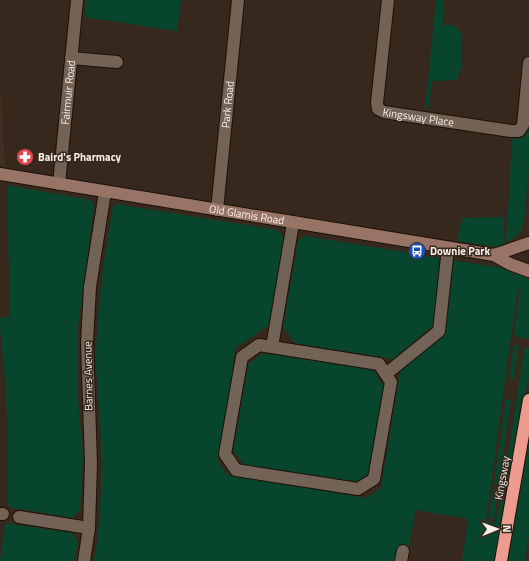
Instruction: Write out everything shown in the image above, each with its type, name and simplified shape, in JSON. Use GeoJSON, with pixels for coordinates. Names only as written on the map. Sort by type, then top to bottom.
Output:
{"type":"FeatureCollection","features":[{"type":"Feature","properties":{"kind":"highway","name":"Kingsway"},"geometry":{"type":"LineString","coordinates":[[501,561],[529,400]]}},
{"type":"Feature","properties":{"kind":"street","name":"Fairmuir Road"},"geometry":{"type":"LineString","coordinates":[[59,184],[77,0]]}},
{"type":"Feature","properties":{"kind":"street","name":"Park Road"},"geometry":{"type":"LineString","coordinates":[[217,210],[238,0]]}},
{"type":"Feature","properties":{"kind":"street","name":"Kingsway Place"},"geometry":{"type":"LineString","coordinates":[[388,0],[377,103],[378,110],[511,132],[519,131],[523,124],[529,63]]}},
{"type":"Feature","properties":{"kind":"street"},"geometry":{"type":"LineString","coordinates":[[71,58],[117,62]]}},
{"type":"Feature","properties":{"kind":"street","name":"Old Glamis Road"},"geometry":{"type":"LineString","coordinates":[[0,174],[494,256],[529,271]]}},
{"type":"Feature","properties":{"kind":"street","name":"Barnes Avenue"},"geometry":{"type":"LineString","coordinates":[[84,561],[89,528],[91,463],[87,342],[90,287],[105,192]]}},
{"type":"Feature","properties":{"kind":"street"},"geometry":{"type":"LineString","coordinates":[[272,347],[292,223]]}},
{"type":"Feature","properties":{"kind":"street"},"geometry":{"type":"LineString","coordinates":[[494,256],[529,243]]}},
{"type":"Feature","properties":{"kind":"street"},"geometry":{"type":"LineString","coordinates":[[386,374],[439,331],[448,248]]}},
{"type":"Feature","properties":{"kind":"street"},"geometry":{"type":"LineString","coordinates":[[259,345],[379,364],[386,374],[391,382],[374,479],[358,489],[236,470],[226,454],[242,356],[259,345]]}},
{"type":"Feature","properties":{"kind":"street"},"geometry":{"type":"LineString","coordinates":[[19,517],[89,528]]}},
{"type":"Feature","properties":{"kind":"shaded area"},"geometry":{"type":"Polygon","coordinates":[[[0,89],[1,100],[5,166],[0,165],[0,89]]]}},
{"type":"Feature","properties":{"kind":"green space"},"geometry":{"type":"Polygon","coordinates":[[[86,0],[181,0],[177,31],[84,17],[86,0]]]}},
{"type":"Feature","properties":{"kind":"green space"},"geometry":{"type":"Polygon","coordinates":[[[436,0],[444,0],[443,25],[454,25],[461,33],[462,65],[457,80],[432,81],[428,109],[425,109],[436,0]]]}},
{"type":"Feature","properties":{"kind":"green space"},"geometry":{"type":"Polygon","coordinates":[[[529,106],[529,170],[524,220],[520,233],[506,243],[512,139],[521,138],[526,134],[529,106]]]}},
{"type":"Feature","properties":{"kind":"green space"},"geometry":{"type":"Polygon","coordinates":[[[7,185],[91,200],[94,205],[78,326],[78,398],[83,456],[80,510],[72,518],[9,507],[7,504],[7,410],[0,318],[10,316],[7,185]]]}},
{"type":"Feature","properties":{"kind":"green space"},"geometry":{"type":"Polygon","coordinates":[[[116,204],[277,230],[284,238],[269,325],[236,348],[217,460],[227,475],[367,498],[381,487],[400,372],[442,335],[451,260],[509,269],[516,282],[511,268],[521,272],[529,280],[529,339],[514,336],[520,291],[518,286],[486,521],[495,523],[501,500],[506,499],[494,561],[462,561],[468,519],[416,510],[408,548],[397,547],[394,561],[94,561],[99,526],[101,473],[100,421],[96,366],[97,326],[101,286],[113,206],[116,204]]]}},
{"type":"Feature","properties":{"kind":"green space"},"geometry":{"type":"Polygon","coordinates":[[[504,217],[504,248],[457,241],[462,218],[504,217]]]}},
{"type":"Feature","properties":{"kind":"green space"},"geometry":{"type":"Polygon","coordinates":[[[305,236],[440,258],[433,325],[393,359],[294,343],[283,327],[298,241],[305,236]]]}},
{"type":"Feature","properties":{"kind":"green space"},"geometry":{"type":"Polygon","coordinates":[[[514,345],[519,346],[514,379],[509,378],[514,345]]]}},
{"type":"Feature","properties":{"kind":"green space"},"geometry":{"type":"Polygon","coordinates":[[[529,348],[529,377],[522,404],[508,479],[505,477],[524,349],[529,348]]]}},
{"type":"Feature","properties":{"kind":"green space"},"geometry":{"type":"Polygon","coordinates":[[[263,353],[373,370],[384,386],[369,474],[356,482],[244,465],[233,451],[248,364],[263,353]]]}},
{"type":"Feature","properties":{"kind":"green space"},"geometry":{"type":"Polygon","coordinates":[[[506,399],[511,400],[499,485],[494,484],[506,399]]]}},
{"type":"Feature","properties":{"kind":"green space"},"geometry":{"type":"Polygon","coordinates":[[[529,428],[529,536],[525,561],[506,561],[529,428]]]}},
{"type":"Feature","properties":{"kind":"green space"},"geometry":{"type":"Polygon","coordinates":[[[493,490],[498,491],[494,519],[489,518],[493,490]]]}},
{"type":"Feature","properties":{"kind":"green space"},"geometry":{"type":"Polygon","coordinates":[[[5,523],[72,533],[78,541],[74,561],[0,561],[5,523]]]}},
{"type":"Feature","properties":{"kind":"place","name":"Baird's Pharmacy"},"geometry":{"type":"Point","coordinates":[25,157]}},
{"type":"Feature","properties":{"kind":"place","name":"Downie Park"},"geometry":{"type":"Point","coordinates":[417,251]}}]}
